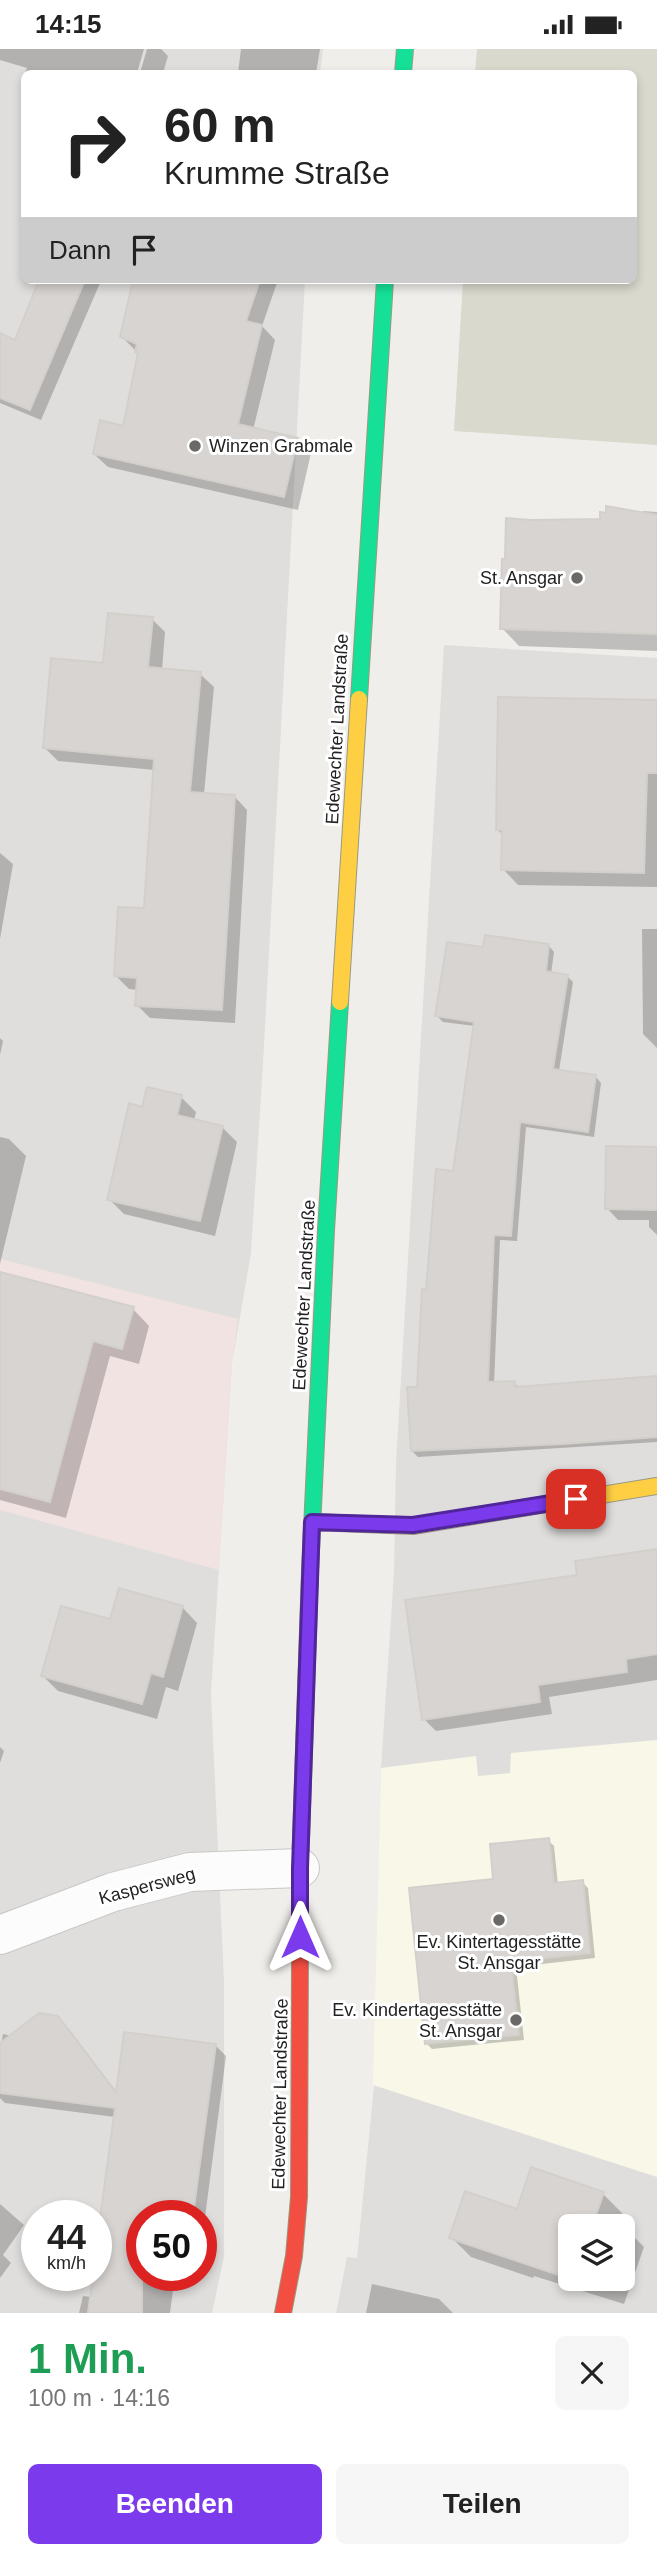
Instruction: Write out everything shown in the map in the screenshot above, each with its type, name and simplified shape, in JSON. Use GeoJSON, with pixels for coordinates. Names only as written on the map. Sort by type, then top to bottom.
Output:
{"type":"FeatureCollection","features":[{"type":"Feature","properties":{"kind":"main road"},"geometry":{"type":"LineString","coordinates":[[403,70],[405,49]]}},
{"type":"Feature","properties":{"kind":"main road","name":"Edewechter Landstraße"},"geometry":{"type":"LineString","coordinates":[[283,2313],[294,2256],[299,2197],[300,1868],[312,1522],[327,1220],[385,284]]}},
{"type":"Feature","properties":{"kind":"main road"},"geometry":{"type":"LineString","coordinates":[[312,1522],[413,1525],[657,1486]]}},
{"type":"Feature","properties":{"kind":"street","name":"Kaspersweg"},"geometry":{"type":"LineString","coordinates":[[0,1935],[113,1892],[190,1872],[300,1868]]}},
{"type":"Feature","properties":{"kind":"shaded area"},"geometry":{"type":"Polygon","coordinates":[[[0,49],[323,49],[320,70],[21,70],[21,284],[305,284],[251,1253],[232,1363],[211,1694],[224,1981],[224,2257],[217,2290],[217,2200],[126,2200],[126,2291],[217,2291],[212,2313],[0,2313],[0,49]]]}},
{"type":"Feature","properties":{"kind":"shaded area"},"geometry":{"type":"Polygon","coordinates":[[[477,49],[657,49],[657,445],[454,431],[463,284],[637,284],[637,70],[475,70],[477,49]]]}},
{"type":"Feature","properties":{"kind":"shaded area"},"geometry":{"type":"Polygon","coordinates":[[[444,645],[657,658],[657,2313],[336,2313],[347,2257],[357,2258],[374,2086],[381,1768],[394,1573],[396,1463],[444,645]]]}},
{"type":"Feature","properties":{"kind":"shaded area"},"geometry":{"type":"Polygon","coordinates":[[[0,1259],[238,1319],[232,1363],[219,1570],[0,1510],[0,1259]]]}},
{"type":"Feature","properties":{"kind":"shaded area","name":"Ev. Kindertagesstätte St. Ansgar"},"geometry":{"type":"Polygon","coordinates":[[[657,1740],[657,2177],[373,2085],[381,1768],[476,1756],[478,1776],[510,1773],[511,1753],[657,1740]]]}},
{"type":"Feature","properties":{"kind":"building"},"geometry":{"type":"Polygon","coordinates":[[[37,284],[83,284],[30,410],[0,398],[0,333],[15,340],[37,284]]]}},
{"type":"Feature","properties":{"kind":"building"},"geometry":{"type":"Polygon","coordinates":[[[132,284],[259,284],[246,321],[262,325],[238,424],[298,438],[284,497],[93,454],[100,420],[123,426],[138,353],[135,352],[137,344],[120,337],[132,284]]]}},
{"type":"Feature","properties":{"kind":"building","name":"St. Ansgar"},"geometry":{"type":"Polygon","coordinates":[[[606,506],[657,515],[657,634],[500,629],[506,518],[600,519],[600,512],[606,513],[606,506]]]}},
{"type":"Feature","properties":{"kind":"building"},"geometry":{"type":"Polygon","coordinates":[[[108,613],[153,617],[148,667],[201,672],[190,792],[235,795],[222,1010],[135,1006],[137,978],[114,976],[118,907],[144,908],[154,759],[43,748],[51,658],[103,663],[108,613]]]}},
{"type":"Feature","properties":{"kind":"building"},"geometry":{"type":"Polygon","coordinates":[[[498,697],[657,700],[657,773],[647,773],[644,873],[501,870],[502,830],[496,830],[498,697]]]}},
{"type":"Feature","properties":{"kind":"building"},"geometry":{"type":"Polygon","coordinates":[[[485,935],[549,944],[546,971],[568,975],[553,1069],[596,1075],[588,1132],[520,1122],[511,1236],[494,1235],[488,1382],[515,1381],[515,1387],[657,1376],[657,1437],[411,1451],[407,1387],[417,1387],[422,1289],[426,1290],[436,1169],[453,1171],[474,1022],[435,1016],[447,942],[483,947],[485,935]]]}},
{"type":"Feature","properties":{"kind":"building"},"geometry":{"type":"Polygon","coordinates":[[[147,1087],[182,1095],[177,1115],[223,1126],[200,1221],[107,1200],[129,1103],[142,1107],[147,1087]]]}},
{"type":"Feature","properties":{"kind":"building"},"geometry":{"type":"Polygon","coordinates":[[[606,1146],[657,1147],[657,1210],[605,1209],[606,1146]]]}},
{"type":"Feature","properties":{"kind":"building"},"geometry":{"type":"Polygon","coordinates":[[[0,1272],[134,1307],[122,1349],[93,1341],[50,1502],[0,1489],[0,1272]]]}},
{"type":"Feature","properties":{"kind":"building"},"geometry":{"type":"Polygon","coordinates":[[[657,1549],[657,1654],[626,1659],[627,1672],[538,1685],[540,1702],[422,1720],[405,1600],[577,1575],[575,1561],[657,1549]]]}},
{"type":"Feature","properties":{"kind":"building"},"geometry":{"type":"Polygon","coordinates":[[[119,1588],[183,1606],[163,1677],[151,1673],[142,1704],[41,1676],[61,1606],[110,1619],[119,1588]]]}},
{"type":"Feature","properties":{"kind":"building","name":"Ev. Kintertagesstätte St. Ansgar"},"geometry":{"type":"Polygon","coordinates":[[[549,1838],[554,1883],[583,1880],[590,1953],[511,1962],[519,2035],[425,2044],[409,1888],[493,1879],[490,1844],[549,1838]]]}},
{"type":"Feature","properties":{"kind":"building"},"geometry":{"type":"Polygon","coordinates":[[[39,2013],[58,2016],[116,2093],[124,2032],[216,2044],[195,2200],[126,2200],[126,2291],[142,2291],[142,2313],[88,2313],[91,2291],[112,2291],[112,2200],[103,2200],[115,2108],[0,2093],[0,2043],[39,2013]]]}},
{"type":"Feature","properties":{"kind":"building"},"geometry":{"type":"Polygon","coordinates":[[[531,2167],[604,2192],[596,2214],[558,2214],[558,2275],[449,2238],[465,2191],[517,2209],[531,2167]]]}},
{"type":"Feature","properties":{"kind":"traffic: fast"},"geometry":{"type":"LineString","coordinates":[[403,70],[405,49]]}},
{"type":"Feature","properties":{"kind":"traffic: fast"},"geometry":{"type":"LineString","coordinates":[[359,699],[385,284]]}},
{"type":"Feature","properties":{"kind":"traffic: fast"},"geometry":{"type":"LineString","coordinates":[[310,1571],[340,1002]]}},
{"type":"Feature","properties":{"kind":"traffic: slow"},"geometry":{"type":"LineString","coordinates":[[340,1002],[359,699]]}},
{"type":"Feature","properties":{"kind":"traffic: slow"},"geometry":{"type":"LineString","coordinates":[[312,1522],[413,1526],[657,1486]]}},
{"type":"Feature","properties":{"kind":"traffic: slow"},"geometry":{"type":"LineString","coordinates":[[300,1956],[300,1868],[310,1571]]}},
{"type":"Feature","properties":{"kind":"traffic: jam"},"geometry":{"type":"LineString","coordinates":[[283,2313],[294,2256],[299,2197],[300,1956]]}},
{"type":"Feature","properties":{"kind":"place","name":"Winzen Grabmale"},"geometry":{"type":"Point","coordinates":[195,446]}},
{"type":"Feature","properties":{"kind":"place","name":"St. Ansgar"},"geometry":{"type":"Point","coordinates":[577,578]}},
{"type":"Feature","properties":{"kind":"place","name":"Ev. Kintertagesstätte St. Ansgar"},"geometry":{"type":"Point","coordinates":[499,1920]}},
{"type":"Feature","properties":{"kind":"place","name":"Ev. Kindertagesstätte St. Ansgar"},"geometry":{"type":"Point","coordinates":[516,2020]}},
{"type":"Feature","properties":{"kind":"route"},"geometry":{"type":"LineString","coordinates":[[300,1937],[312,1522],[413,1525],[576,1499]]}}]}
